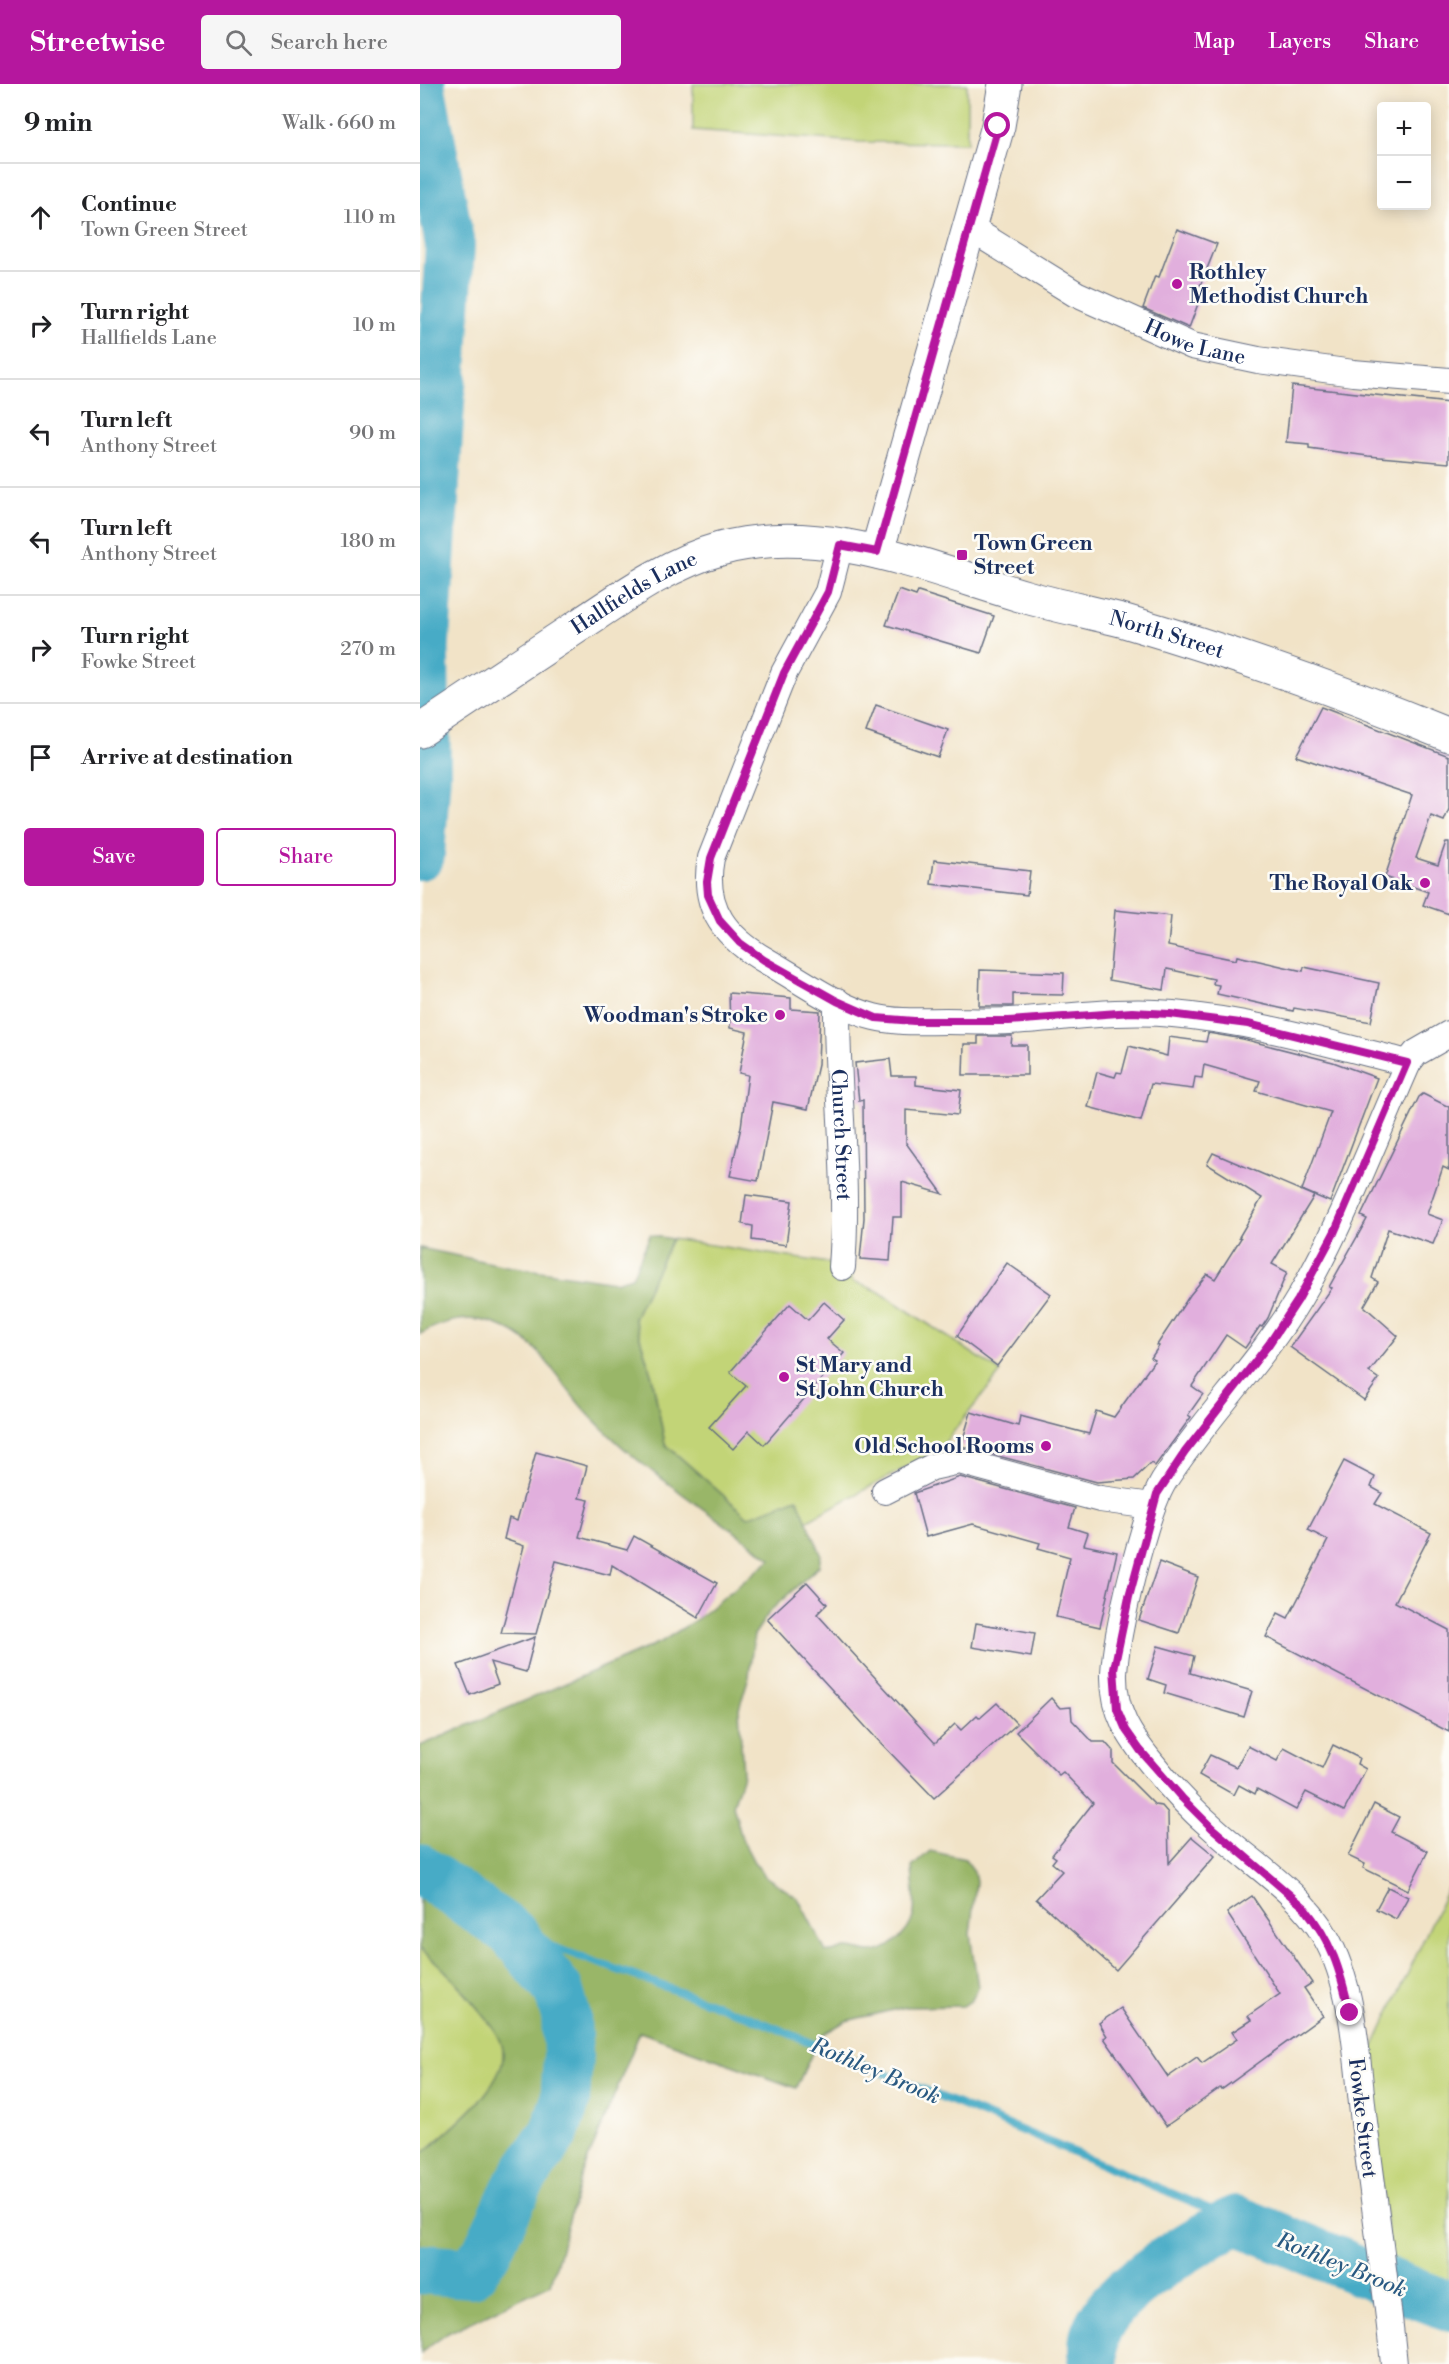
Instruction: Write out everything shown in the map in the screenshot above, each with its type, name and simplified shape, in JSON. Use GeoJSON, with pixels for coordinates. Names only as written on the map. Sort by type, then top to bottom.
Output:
{"type":"FeatureCollection","features":[{"type":"Feature","properties":{"kind":"street"},"geometry":{"type":"LineString","coordinates":[[877,552],[998,126],[1005,84]]}},
{"type":"Feature","properties":{"kind":"street","name":"Howe Lane"},"geometry":{"type":"LineString","coordinates":[[968,227],[1077,294],[1192,346],[1313,367],[1449,381]]}},
{"type":"Feature","properties":{"kind":"street","name":"Hallfields Lane"},"geometry":{"type":"LineString","coordinates":[[420,731],[610,605],[692,559],[724,548],[748,544],[791,542],[840,545],[877,552]]}},
{"type":"Feature","properties":{"kind":"street"},"geometry":{"type":"LineString","coordinates":[[840,545],[828,592],[784,673],[714,848],[707,882],[708,895],[720,921],[740,943],[764,960],[860,1013],[896,1020],[1009,1021],[1132,1012],[1208,1017],[1248,1024],[1407,1063],[1416,1053],[1449,1034]]}},
{"type":"Feature","properties":{"kind":"street","name":"North Street"},"geometry":{"type":"LineString","coordinates":[[877,552],[1033,599],[1142,626],[1255,662],[1449,735]]}},
{"type":"Feature","properties":{"kind":"street","name":"Church Street"},"geometry":{"type":"LineString","coordinates":[[837,1001],[838,1072],[846,1209],[842,1267]]}},
{"type":"Feature","properties":{"kind":"street","name":"Fowke Street"},"geometry":{"type":"LineString","coordinates":[[1393,2351],[1350,2013],[1334,1953],[1324,1934],[1304,1907],[1212,1828],[1164,1779],[1126,1730],[1117,1709],[1114,1687],[1117,1648],[1152,1506],[1175,1467],[1269,1344],[1298,1300],[1334,1233],[1407,1063]]}},
{"type":"Feature","properties":{"kind":"street"},"geometry":{"type":"LineString","coordinates":[[885,1491],[932,1467],[959,1461],[1091,1497],[1152,1506]]}},
{"type":"Feature","properties":{"kind":"green space"},"geometry":{"type":"Polygon","coordinates":[[[693,84],[967,84],[967,143],[859,142],[693,130],[693,84]]]}},
{"type":"Feature","properties":{"kind":"green space"},"geometry":{"type":"Polygon","coordinates":[[[650,1235],[672,1239],[634,1318],[652,1377],[665,1444],[748,1517],[797,1498],[821,1554],[819,1566],[770,1611],[754,1635],[749,1676],[739,1709],[743,1775],[733,1805],[742,1839],[754,1862],[765,1876],[798,1898],[826,1952],[845,1948],[875,1952],[891,1945],[904,1933],[913,1916],[912,1867],[930,1851],[965,1859],[974,1871],[976,1882],[970,1934],[978,1987],[972,2000],[963,2006],[906,2007],[846,2021],[820,2036],[796,2088],[640,2032],[581,2177],[551,2284],[448,2333],[420,2353],[420,2156],[476,2105],[498,2073],[503,2057],[501,2042],[490,2022],[449,1975],[420,1949],[420,1746],[661,1642],[697,1619],[771,1559],[628,1452],[588,1414],[534,1347],[512,1331],[488,1322],[468,1319],[448,1322],[420,1334],[420,1248],[506,1266],[615,1282],[632,1277],[650,1235]]]}},
{"type":"Feature","properties":{"kind":"green space"},"geometry":{"type":"Polygon","coordinates":[[[672,1239],[828,1263],[851,1269],[852,1281],[878,1291],[1001,1372],[939,1450],[806,1521],[796,1499],[748,1517],[665,1444],[652,1377],[634,1318],[672,1239]]]}},
{"type":"Feature","properties":{"kind":"green space"},"geometry":{"type":"Polygon","coordinates":[[[1449,1885],[1449,2294],[1392,2270],[1366,2063],[1449,1885]]]}},
{"type":"Feature","properties":{"kind":"green space"},"geometry":{"type":"Polygon","coordinates":[[[420,1949],[449,1975],[489,2022],[498,2034],[504,2055],[501,2068],[484,2096],[420,2156],[420,1949]]]}},
{"type":"Feature","properties":{"kind":"building","name":"Rothley Methodist Church"},"geometry":{"type":"Polygon","coordinates":[[[1177,229],[1217,244],[1198,291],[1202,293],[1189,328],[1143,308],[1155,276],[1159,277],[1177,229]]]}},
{"type":"Feature","properties":{"kind":"building"},"geometry":{"type":"Polygon","coordinates":[[[1292,386],[1449,403],[1449,463],[1368,456],[1309,448],[1309,444],[1286,442],[1292,386]]]}},
{"type":"Feature","properties":{"kind":"building"},"geometry":{"type":"Polygon","coordinates":[[[899,590],[916,596],[918,592],[994,616],[981,653],[886,625],[899,590]]]}},
{"type":"Feature","properties":{"kind":"building"},"geometry":{"type":"Polygon","coordinates":[[[876,705],[948,730],[938,757],[866,732],[876,705]]]}},
{"type":"Feature","properties":{"kind":"building"},"geometry":{"type":"Polygon","coordinates":[[[1321,707],[1449,756],[1449,809],[1444,821],[1431,816],[1416,858],[1438,865],[1446,842],[1449,842],[1449,914],[1423,905],[1428,892],[1385,877],[1412,795],[1296,756],[1321,707]]]}},
{"type":"Feature","properties":{"kind":"building"},"geometry":{"type":"Polygon","coordinates":[[[934,860],[1030,871],[1027,895],[931,884],[934,860]]]}},
{"type":"Feature","properties":{"kind":"building"},"geometry":{"type":"Polygon","coordinates":[[[1115,910],[1171,916],[1168,946],[1236,960],[1237,956],[1303,971],[1304,967],[1379,983],[1371,1022],[1294,1008],[1293,1011],[1217,994],[1219,985],[1213,984],[1214,979],[1167,969],[1164,990],[1109,980],[1115,910]]]}},
{"type":"Feature","properties":{"kind":"building"},"geometry":{"type":"Polygon","coordinates":[[[980,970],[1064,973],[1063,995],[1013,994],[1013,1006],[979,1006],[980,970]]]}},
{"type":"Feature","properties":{"kind":"building"},"geometry":{"type":"Polygon","coordinates":[[[729,993],[791,998],[791,1009],[820,1011],[818,1065],[808,1109],[773,1102],[758,1181],[730,1176],[741,1127],[748,1075],[739,1073],[747,1032],[730,1028],[729,993]]]}},
{"type":"Feature","properties":{"kind":"building"},"geometry":{"type":"Polygon","coordinates":[[[1208,1033],[1243,1039],[1333,1062],[1377,1078],[1330,1202],[1302,1190],[1331,1112],[1256,1091],[1260,1081],[1204,1065],[1202,1078],[1195,1077],[1193,1089],[1151,1084],[1141,1121],[1088,1107],[1097,1072],[1115,1077],[1117,1072],[1122,1073],[1129,1046],[1167,1056],[1169,1037],[1206,1042],[1208,1033]]]}},
{"type":"Feature","properties":{"kind":"building"},"geometry":{"type":"Polygon","coordinates":[[[978,1036],[1012,1036],[1011,1045],[1027,1045],[1027,1075],[963,1075],[964,1044],[978,1044],[978,1036]]]}},
{"type":"Feature","properties":{"kind":"building"},"geometry":{"type":"Polygon","coordinates":[[[890,1059],[892,1076],[916,1076],[916,1085],[961,1090],[958,1115],[906,1110],[906,1143],[943,1194],[902,1182],[902,1217],[893,1217],[890,1261],[860,1259],[864,1218],[863,1100],[859,1101],[855,1063],[890,1059]]]}},
{"type":"Feature","properties":{"kind":"building"},"geometry":{"type":"Polygon","coordinates":[[[1423,1094],[1449,1107],[1449,1170],[1443,1167],[1427,1214],[1443,1220],[1433,1244],[1388,1229],[1372,1278],[1378,1282],[1364,1306],[1398,1336],[1369,1372],[1379,1379],[1364,1400],[1290,1347],[1332,1288],[1329,1287],[1367,1219],[1361,1216],[1419,1097],[1423,1094]]]}},
{"type":"Feature","properties":{"kind":"building"},"geometry":{"type":"Polygon","coordinates":[[[1213,1153],[1314,1196],[1272,1264],[1287,1272],[1268,1318],[1245,1348],[1226,1335],[1192,1386],[1203,1394],[1188,1415],[1191,1417],[1155,1466],[1151,1463],[1134,1479],[1097,1482],[961,1446],[971,1412],[1018,1426],[1020,1416],[1089,1434],[1096,1411],[1114,1417],[1155,1360],[1151,1358],[1159,1346],[1157,1345],[1190,1295],[1207,1274],[1215,1279],[1241,1238],[1239,1237],[1262,1198],[1207,1164],[1213,1153]]]}},
{"type":"Feature","properties":{"kind":"building"},"geometry":{"type":"Polygon","coordinates":[[[746,1195],[792,1201],[786,1245],[752,1240],[753,1226],[742,1224],[746,1195]]]}},
{"type":"Feature","properties":{"kind":"building"},"geometry":{"type":"Polygon","coordinates":[[[1007,1263],[1051,1294],[997,1366],[957,1336],[1007,1263]]]}},
{"type":"Feature","properties":{"kind":"building","name":"St Mary and St John Church"},"geometry":{"type":"Polygon","coordinates":[[[824,1302],[844,1320],[827,1339],[844,1353],[764,1445],[749,1431],[733,1449],[709,1427],[746,1386],[730,1372],[790,1304],[808,1320],[824,1302]]]}},
{"type":"Feature","properties":{"kind":"building"},"geometry":{"type":"Polygon","coordinates":[[[536,1452],[587,1466],[579,1498],[589,1500],[579,1537],[627,1550],[634,1536],[717,1583],[698,1618],[612,1565],[610,1575],[556,1561],[536,1634],[501,1633],[524,1546],[504,1539],[509,1518],[517,1521],[536,1452]]]}},
{"type":"Feature","properties":{"kind":"building"},"geometry":{"type":"Polygon","coordinates":[[[1344,1461],[1375,1477],[1371,1487],[1382,1493],[1375,1504],[1431,1533],[1395,1602],[1449,1630],[1449,1732],[1266,1637],[1278,1613],[1288,1618],[1328,1540],[1308,1530],[1344,1461]]]}},
{"type":"Feature","properties":{"kind":"building"},"geometry":{"type":"Polygon","coordinates":[[[960,1477],[1075,1508],[1069,1527],[1088,1533],[1084,1545],[1117,1552],[1100,1627],[1056,1617],[1070,1557],[1038,1548],[1040,1543],[973,1524],[926,1537],[914,1493],[960,1477]]]}},
{"type":"Feature","properties":{"kind":"building"},"geometry":{"type":"Polygon","coordinates":[[[1159,1562],[1198,1577],[1179,1633],[1139,1620],[1159,1562]]]}},
{"type":"Feature","properties":{"kind":"building"},"geometry":{"type":"Polygon","coordinates":[[[807,1582],[827,1604],[817,1614],[935,1743],[955,1724],[961,1730],[977,1715],[980,1718],[997,1703],[1017,1724],[934,1798],[767,1619],[807,1582]]]}},
{"type":"Feature","properties":{"kind":"building"},"geometry":{"type":"Polygon","coordinates":[[[976,1623],[1035,1633],[1031,1657],[972,1647],[976,1623]]]}},
{"type":"Feature","properties":{"kind":"building"},"geometry":{"type":"Polygon","coordinates":[[[535,1637],[526,1672],[490,1662],[498,1684],[470,1695],[458,1665],[535,1637]]]}},
{"type":"Feature","properties":{"kind":"building"},"geometry":{"type":"Polygon","coordinates":[[[1158,1646],[1194,1656],[1190,1673],[1252,1691],[1244,1717],[1164,1693],[1166,1685],[1148,1679],[1158,1646]]]}},
{"type":"Feature","properties":{"kind":"building"},"geometry":{"type":"Polygon","coordinates":[[[1051,1698],[1060,1708],[1071,1707],[1072,1720],[1093,1742],[1105,1742],[1113,1751],[1113,1763],[1155,1805],[1162,1806],[1168,1813],[1169,1863],[1192,1837],[1215,1856],[1116,1970],[1036,1899],[1062,1871],[1052,1863],[1056,1858],[1052,1855],[1093,1803],[1063,1772],[1059,1775],[1016,1732],[1051,1698]]]}},
{"type":"Feature","properties":{"kind":"building"},"geometry":{"type":"Polygon","coordinates":[[[1333,1745],[1359,1758],[1357,1764],[1366,1769],[1344,1811],[1306,1792],[1296,1810],[1257,1789],[1255,1794],[1239,1785],[1234,1795],[1199,1775],[1210,1755],[1236,1767],[1248,1746],[1277,1761],[1284,1748],[1322,1768],[1333,1745]]]}},
{"type":"Feature","properties":{"kind":"building"},"geometry":{"type":"Polygon","coordinates":[[[1374,1804],[1399,1817],[1391,1832],[1428,1851],[1408,1890],[1363,1868],[1365,1864],[1348,1856],[1374,1804]]]}},
{"type":"Feature","properties":{"kind":"building"},"geometry":{"type":"Polygon","coordinates":[[[1388,1887],[1408,1897],[1396,1919],[1376,1909],[1388,1887]]]}},
{"type":"Feature","properties":{"kind":"building"},"geometry":{"type":"Polygon","coordinates":[[[1252,1896],[1312,1983],[1304,1988],[1323,2016],[1221,2090],[1220,2088],[1166,2126],[1104,2038],[1107,2036],[1099,2023],[1121,2008],[1168,2077],[1197,2057],[1202,2063],[1237,2039],[1232,2032],[1251,2020],[1248,2016],[1280,1994],[1227,1913],[1252,1896]]]}},
{"type":"Feature","properties":{"kind":"waterway","name":"Rothley Brook"},"geometry":{"type":"LineString","coordinates":[[420,84],[450,245],[424,657],[426,773],[420,855]]}},
{"type":"Feature","properties":{"kind":"waterway","name":"Rothley Brook"},"geometry":{"type":"LineString","coordinates":[[420,1869],[511,1932],[558,1989],[566,2016],[568,2056],[565,2102],[554,2133],[519,2183],[486,2253],[471,2273],[420,2269]]}},
{"type":"Feature","properties":{"kind":"waterway","name":"Rothley Brook"},"geometry":{"type":"LineString","coordinates":[[511,1932],[747,2016],[1236,2220]]}},
{"type":"Feature","properties":{"kind":"waterway","name":"Rothley Brook"},"geometry":{"type":"LineString","coordinates":[[1093,2364],[1093,2343],[1096,2332],[1105,2315],[1119,2299],[1157,2267],[1236,2220],[1449,2306]]}},
{"type":"Feature","properties":{"kind":"place","name":"Rothley Methodist Church"},"geometry":{"type":"Point","coordinates":[1177,284]}},
{"type":"Feature","properties":{"kind":"place","name":"Town Green Street"},"geometry":{"type":"Point","coordinates":[962,555]}},
{"type":"Feature","properties":{"kind":"place","name":"The Royal Oak"},"geometry":{"type":"Point","coordinates":[1425,883]}},
{"type":"Feature","properties":{"kind":"place","name":"Woodman's Stroke"},"geometry":{"type":"Point","coordinates":[780,1015]}},
{"type":"Feature","properties":{"kind":"place","name":"St Mary and St John Church"},"geometry":{"type":"Point","coordinates":[784,1377]}},
{"type":"Feature","properties":{"kind":"place","name":"Old School Rooms"},"geometry":{"type":"Point","coordinates":[1046,1446]}},
{"type":"Feature","properties":{"kind":"route"},"geometry":{"type":"LineString","coordinates":[[998,126],[877,552],[840,545],[828,592],[784,673],[718,837],[708,872],[708,895],[720,921],[740,943],[764,960],[837,1001],[860,1013],[876,1018],[914,1021],[1009,1021],[1132,1012],[1208,1017],[1248,1024],[1407,1063],[1334,1233],[1298,1300],[1280,1329],[1185,1452],[1157,1494],[1144,1535],[1114,1669],[1117,1709],[1126,1730],[1164,1779],[1212,1828],[1304,1907],[1324,1934],[1334,1953],[1350,2013]]}}]}
